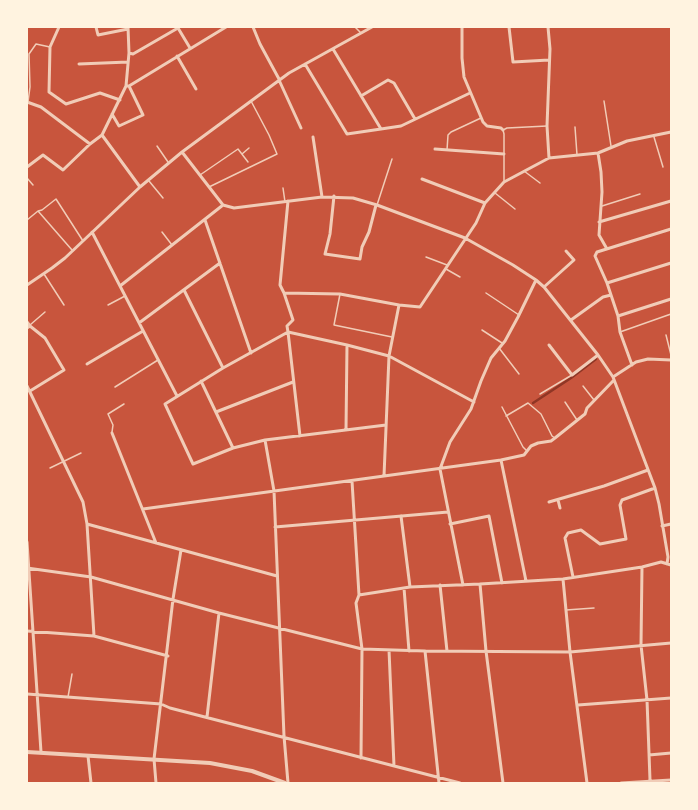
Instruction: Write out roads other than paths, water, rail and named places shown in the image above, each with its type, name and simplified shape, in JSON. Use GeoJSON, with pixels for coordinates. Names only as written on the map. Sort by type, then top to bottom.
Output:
{"type":"FeatureCollection","features":[{"type":"Feature","properties":{"kind":"street"},"geometry":{"type":"LineString","coordinates":[[59,27],[50,47],[49,92],[66,104],[100,93],[120,100]]}},
{"type":"Feature","properties":{"kind":"street"},"geometry":{"type":"LineString","coordinates":[[96,27],[98,35],[128,28],[128,86],[143,115],[119,126],[112,114]]}},
{"type":"Feature","properties":{"kind":"street"},"geometry":{"type":"LineString","coordinates":[[27,167],[43,155],[63,170],[90,144],[102,135],[128,86],[226,27]]}},
{"type":"Feature","properties":{"kind":"street"},"geometry":{"type":"LineString","coordinates":[[253,27],[301,128]]}},
{"type":"Feature","properties":{"kind":"street"},"geometry":{"type":"LineString","coordinates":[[27,284],[52,268],[140,187],[182,152],[250,101],[279,80],[305,64],[372,27]]}},
{"type":"Feature","properties":{"kind":"street"},"geometry":{"type":"LineString","coordinates":[[462,27],[462,58],[464,77],[470,93],[483,122],[487,126],[501,128],[503,130]]}},
{"type":"Feature","properties":{"kind":"street"},"geometry":{"type":"LineString","coordinates":[[509,27],[513,62],[550,60]]}},
{"type":"Feature","properties":{"kind":"street"},"geometry":{"type":"LineString","coordinates":[[548,27],[550,37],[547,126],[549,158]]}},
{"type":"Feature","properties":{"kind":"street"},"geometry":{"type":"LineString","coordinates":[[129,53],[133,54],[178,28],[190,48]]}},
{"type":"Feature","properties":{"kind":"street"},"geometry":{"type":"LineString","coordinates":[[333,49],[381,129]]}},
{"type":"Feature","properties":{"kind":"street"},"geometry":{"type":"LineString","coordinates":[[177,56],[196,89]]}},
{"type":"Feature","properties":{"kind":"street"},"geometry":{"type":"LineString","coordinates":[[79,64],[128,62]]}},
{"type":"Feature","properties":{"kind":"street"},"geometry":{"type":"LineString","coordinates":[[305,64],[347,134],[401,126],[470,93]]}},
{"type":"Feature","properties":{"kind":"street"},"geometry":{"type":"LineString","coordinates":[[361,96],[388,80],[394,83],[415,119]]}},
{"type":"Feature","properties":{"kind":"street"},"geometry":{"type":"LineString","coordinates":[[28,102],[41,106],[90,144]]}},
{"type":"Feature","properties":{"kind":"street"},"geometry":{"type":"LineString","coordinates":[[284,293],[340,294],[420,306],[476,223],[485,203],[504,182],[549,158],[598,153],[627,141],[671,132]]}},
{"type":"Feature","properties":{"kind":"street"},"geometry":{"type":"LineString","coordinates":[[102,135],[140,187]]}},
{"type":"Feature","properties":{"kind":"street"},"geometry":{"type":"LineString","coordinates":[[313,137],[322,196]]}},
{"type":"Feature","properties":{"kind":"street"},"geometry":{"type":"LineString","coordinates":[[435,149],[504,154]]}},
{"type":"Feature","properties":{"kind":"street"},"geometry":{"type":"LineString","coordinates":[[182,152],[223,205],[234,208],[287,202],[322,196],[353,198],[465,238],[513,265],[536,280],[544,287],[598,355],[613,378],[655,488],[668,558],[667,564]]}},
{"type":"Feature","properties":{"kind":"street"},"geometry":{"type":"LineString","coordinates":[[598,153],[601,185],[599,235],[607,249]]}},
{"type":"Feature","properties":{"kind":"street"},"geometry":{"type":"LineString","coordinates":[[422,179],[485,203]]}},
{"type":"Feature","properties":{"kind":"street"},"geometry":{"type":"LineString","coordinates":[[334,196],[330,234],[325,254],[360,259],[362,246],[369,232],[376,205]]}},
{"type":"Feature","properties":{"kind":"street"},"geometry":{"type":"LineString","coordinates":[[600,222],[671,201]]}},
{"type":"Feature","properties":{"kind":"street"},"geometry":{"type":"LineString","coordinates":[[287,202],[280,285],[293,320],[287,326],[300,436]]}},
{"type":"Feature","properties":{"kind":"street"},"geometry":{"type":"LineString","coordinates":[[120,286],[223,205]]}},
{"type":"Feature","properties":{"kind":"street"},"geometry":{"type":"LineString","coordinates":[[204,220],[251,353]]}},
{"type":"Feature","properties":{"kind":"street"},"geometry":{"type":"LineString","coordinates":[[632,365],[620,332],[618,316],[611,295],[595,256],[597,252],[671,229]]}},
{"type":"Feature","properties":{"kind":"street"},"geometry":{"type":"LineString","coordinates":[[92,232],[177,396]]}},
{"type":"Feature","properties":{"kind":"street"},"geometry":{"type":"LineString","coordinates":[[544,287],[574,260],[566,251]]}},
{"type":"Feature","properties":{"kind":"street"},"geometry":{"type":"LineString","coordinates":[[139,323],[220,263]]}},
{"type":"Feature","properties":{"kind":"street"},"geometry":{"type":"LineString","coordinates":[[607,284],[671,263]]}},
{"type":"Feature","properties":{"kind":"street"},"geometry":{"type":"LineString","coordinates":[[463,585],[440,469],[450,442],[471,410],[491,358],[503,344],[536,280]]}},
{"type":"Feature","properties":{"kind":"street"},"geometry":{"type":"LineString","coordinates":[[184,290],[223,368]]}},
{"type":"Feature","properties":{"kind":"street"},"geometry":{"type":"LineString","coordinates":[[570,320],[603,297],[611,295]]}},
{"type":"Feature","properties":{"kind":"street"},"geometry":{"type":"LineString","coordinates":[[618,316],[671,299]]}},
{"type":"Feature","properties":{"kind":"street"},"geometry":{"type":"LineString","coordinates":[[384,476],[389,356],[399,304]]}},
{"type":"Feature","properties":{"kind":"street"},"geometry":{"type":"LineString","coordinates":[[27,322],[28,327],[45,338],[64,370],[30,391]]}},
{"type":"Feature","properties":{"kind":"street"},"geometry":{"type":"LineString","coordinates":[[87,364],[143,331]]}},
{"type":"Feature","properties":{"kind":"street"},"geometry":{"type":"LineString","coordinates":[[386,425],[265,440],[233,448],[193,464],[166,404],[223,368],[288,332],[389,356],[474,402]]}},
{"type":"Feature","properties":{"kind":"street"},"geometry":{"type":"LineString","coordinates":[[549,344],[572,375],[598,355]]}},
{"type":"Feature","properties":{"kind":"street"},"geometry":{"type":"LineString","coordinates":[[346,430],[347,345]]}},
{"type":"Feature","properties":{"kind":"street"},"geometry":{"type":"LineString","coordinates":[[143,509],[440,469],[524,455],[531,446],[555,438],[585,414],[587,408],[613,378],[636,362],[648,359],[671,360]]}},
{"type":"Feature","properties":{"kind":"street"},"geometry":{"type":"LineString","coordinates":[[201,381],[233,448]]}},
{"type":"Feature","properties":{"kind":"street"},"geometry":{"type":"LineString","coordinates":[[216,412],[293,382]]}},
{"type":"Feature","properties":{"kind":"street"},"geometry":{"type":"LineString","coordinates":[[27,386],[81,495],[83,502],[87,524],[94,636]]}},
{"type":"Feature","properties":{"kind":"street"},"geometry":{"type":"LineString","coordinates":[[112,433],[156,544]]}},
{"type":"Feature","properties":{"kind":"street"},"geometry":{"type":"LineString","coordinates":[[27,752],[203,762],[252,771],[286,783],[274,491],[265,440]]}},
{"type":"Feature","properties":{"kind":"street"},"geometry":{"type":"LineString","coordinates":[[501,460],[526,581]]}},
{"type":"Feature","properties":{"kind":"street"},"geometry":{"type":"LineString","coordinates":[[549,502],[604,486],[648,470]]}},
{"type":"Feature","properties":{"kind":"street"},"geometry":{"type":"LineString","coordinates":[[352,481],[359,595],[356,603],[362,649],[361,758]]}},
{"type":"Feature","properties":{"kind":"street"},"geometry":{"type":"LineString","coordinates":[[573,577],[565,538],[568,534],[581,530],[600,544],[626,539],[620,504],[622,500],[655,488]]}},
{"type":"Feature","properties":{"kind":"street"},"geometry":{"type":"LineString","coordinates":[[558,500],[560,508]]}},
{"type":"Feature","properties":{"kind":"street"},"geometry":{"type":"LineString","coordinates":[[275,527],[448,512]]}},
{"type":"Feature","properties":{"kind":"street"},"geometry":{"type":"LineString","coordinates":[[401,516],[410,587]]}},
{"type":"Feature","properties":{"kind":"street"},"geometry":{"type":"LineString","coordinates":[[450,524],[489,516],[502,583]]}},
{"type":"Feature","properties":{"kind":"street"},"geometry":{"type":"LineString","coordinates":[[87,524],[277,576]]}},
{"type":"Feature","properties":{"kind":"street"},"geometry":{"type":"LineString","coordinates":[[662,526],[671,524]]}},
{"type":"Feature","properties":{"kind":"street"},"geometry":{"type":"LineString","coordinates":[[27,542],[42,752]]}},
{"type":"Feature","properties":{"kind":"street"},"geometry":{"type":"LineString","coordinates":[[156,783],[154,760],[168,656],[173,600],[181,550]]}},
{"type":"Feature","properties":{"kind":"street"},"geometry":{"type":"LineString","coordinates":[[359,595],[410,587],[564,579],[642,567],[660,562],[671,565]]}},
{"type":"Feature","properties":{"kind":"street"},"geometry":{"type":"LineString","coordinates":[[642,567],[642,645],[647,700],[650,780]]}},
{"type":"Feature","properties":{"kind":"street"},"geometry":{"type":"LineString","coordinates":[[28,568],[91,578],[219,613],[362,649],[409,651],[570,652],[671,643]]}},
{"type":"Feature","properties":{"kind":"street"},"geometry":{"type":"LineString","coordinates":[[564,579],[570,652],[587,783]]}},
{"type":"Feature","properties":{"kind":"street"},"geometry":{"type":"LineString","coordinates":[[480,584],[486,652],[502,783]]}},
{"type":"Feature","properties":{"kind":"street"},"geometry":{"type":"LineString","coordinates":[[440,585],[447,651]]}},
{"type":"Feature","properties":{"kind":"street"},"geometry":{"type":"LineString","coordinates":[[404,588],[409,651]]}},
{"type":"Feature","properties":{"kind":"street"},"geometry":{"type":"LineString","coordinates":[[208,716],[219,613]]}},
{"type":"Feature","properties":{"kind":"street"},"geometry":{"type":"LineString","coordinates":[[27,631],[94,636],[168,656]]}},
{"type":"Feature","properties":{"kind":"street"},"geometry":{"type":"LineString","coordinates":[[389,650],[394,766]]}},
{"type":"Feature","properties":{"kind":"street"},"geometry":{"type":"LineString","coordinates":[[425,651],[439,783]]}},
{"type":"Feature","properties":{"kind":"street"},"geometry":{"type":"LineString","coordinates":[[27,694],[161,704],[170,708],[208,716],[361,758],[460,783]]}},
{"type":"Feature","properties":{"kind":"street"},"geometry":{"type":"LineString","coordinates":[[578,705],[671,698]]}},
{"type":"Feature","properties":{"kind":"street"},"geometry":{"type":"LineString","coordinates":[[649,755],[671,753]]}},
{"type":"Feature","properties":{"kind":"street"},"geometry":{"type":"LineString","coordinates":[[88,756],[91,783]]}},
{"type":"Feature","properties":{"kind":"street"},"geometry":{"type":"LineString","coordinates":[[621,783],[650,780],[671,780]]}},
{"type":"Feature","properties":{"kind":"lane"},"geometry":{"type":"LineString","coordinates":[[355,27],[361,33]]}},
{"type":"Feature","properties":{"kind":"lane"},"geometry":{"type":"LineString","coordinates":[[28,102],[30,87],[29,54],[36,44],[50,47]]}},
{"type":"Feature","properties":{"kind":"lane"},"geometry":{"type":"LineString","coordinates":[[210,187],[277,154],[269,135],[250,101]]}},
{"type":"Feature","properties":{"kind":"lane"},"geometry":{"type":"LineString","coordinates":[[604,101],[611,148]]}},
{"type":"Feature","properties":{"kind":"lane"},"geometry":{"type":"LineString","coordinates":[[447,150],[448,135],[451,132],[481,118]]}},
{"type":"Feature","properties":{"kind":"lane"},"geometry":{"type":"LineString","coordinates":[[504,182],[503,130],[507,128],[547,126]]}},
{"type":"Feature","properties":{"kind":"lane"},"geometry":{"type":"LineString","coordinates":[[575,127],[577,155]]}},
{"type":"Feature","properties":{"kind":"lane"},"geometry":{"type":"LineString","coordinates":[[654,135],[663,167]]}},
{"type":"Feature","properties":{"kind":"lane"},"geometry":{"type":"LineString","coordinates":[[157,146],[169,163]]}},
{"type":"Feature","properties":{"kind":"lane"},"geometry":{"type":"LineString","coordinates":[[242,154],[249,148]]}},
{"type":"Feature","properties":{"kind":"lane"},"geometry":{"type":"LineString","coordinates":[[200,175],[238,149],[248,162]]}},
{"type":"Feature","properties":{"kind":"lane"},"geometry":{"type":"LineString","coordinates":[[376,205],[392,159]]}},
{"type":"Feature","properties":{"kind":"lane"},"geometry":{"type":"LineString","coordinates":[[524,171],[540,183]]}},
{"type":"Feature","properties":{"kind":"lane"},"geometry":{"type":"LineString","coordinates":[[27,178],[33,185]]}},
{"type":"Feature","properties":{"kind":"lane"},"geometry":{"type":"LineString","coordinates":[[148,180],[163,198]]}},
{"type":"Feature","properties":{"kind":"lane"},"geometry":{"type":"LineString","coordinates":[[283,188],[287,202]]}},
{"type":"Feature","properties":{"kind":"lane"},"geometry":{"type":"LineString","coordinates":[[495,193],[515,209]]}},
{"type":"Feature","properties":{"kind":"lane"},"geometry":{"type":"LineString","coordinates":[[600,206],[640,194]]}},
{"type":"Feature","properties":{"kind":"lane"},"geometry":{"type":"LineString","coordinates":[[27,220],[56,199],[83,241]]}},
{"type":"Feature","properties":{"kind":"lane"},"geometry":{"type":"LineString","coordinates":[[38,211],[73,250]]}},
{"type":"Feature","properties":{"kind":"lane"},"geometry":{"type":"LineString","coordinates":[[162,232],[172,245]]}},
{"type":"Feature","properties":{"kind":"lane"},"geometry":{"type":"LineString","coordinates":[[426,257],[446,267],[460,277]]}},
{"type":"Feature","properties":{"kind":"lane"},"geometry":{"type":"LineString","coordinates":[[44,274],[64,305]]}},
{"type":"Feature","properties":{"kind":"lane"},"geometry":{"type":"LineString","coordinates":[[486,293],[519,315]]}},
{"type":"Feature","properties":{"kind":"lane"},"geometry":{"type":"LineString","coordinates":[[340,294],[334,325],[392,337]]}},
{"type":"Feature","properties":{"kind":"lane"},"geometry":{"type":"LineString","coordinates":[[108,305],[125,296]]}},
{"type":"Feature","properties":{"kind":"lane"},"geometry":{"type":"LineString","coordinates":[[28,327],[45,312]]}},
{"type":"Feature","properties":{"kind":"lane"},"geometry":{"type":"LineString","coordinates":[[620,332],[671,314]]}},
{"type":"Feature","properties":{"kind":"lane"},"geometry":{"type":"LineString","coordinates":[[482,330],[503,344]]}},
{"type":"Feature","properties":{"kind":"lane"},"geometry":{"type":"LineString","coordinates":[[666,335],[671,355]]}},
{"type":"Feature","properties":{"kind":"lane"},"geometry":{"type":"LineString","coordinates":[[499,348],[519,374]]}},
{"type":"Feature","properties":{"kind":"lane"},"geometry":{"type":"LineString","coordinates":[[115,387],[158,360]]}},
{"type":"Feature","properties":{"kind":"lane"},"geometry":{"type":"LineString","coordinates":[[540,394],[572,375]]}},
{"type":"Feature","properties":{"kind":"lane"},"geometry":{"type":"LineString","coordinates":[[583,386],[594,400]]}},
{"type":"Feature","properties":{"kind":"lane"},"geometry":{"type":"LineString","coordinates":[[565,402],[577,420]]}},
{"type":"Feature","properties":{"kind":"lane"},"geometry":{"type":"LineString","coordinates":[[506,416],[528,403],[541,414],[552,436],[555,438]]}},
{"type":"Feature","properties":{"kind":"lane"},"geometry":{"type":"LineString","coordinates":[[112,433],[113,425],[108,414],[124,404]]}},
{"type":"Feature","properties":{"kind":"lane"},"geometry":{"type":"LineString","coordinates":[[502,407],[523,447],[527,451]]}},
{"type":"Feature","properties":{"kind":"lane"},"geometry":{"type":"LineString","coordinates":[[50,468],[80,453]]}},
{"type":"Feature","properties":{"kind":"lane"},"geometry":{"type":"LineString","coordinates":[[566,610],[594,608]]}},
{"type":"Feature","properties":{"kind":"lane"},"geometry":{"type":"LineString","coordinates":[[68,697],[72,674]]}},
{"type":"Feature","properties":{"kind":"waterway"},"geometry":{"type":"LineString","coordinates":[[533,403],[571,378],[596,359]]}}]}
